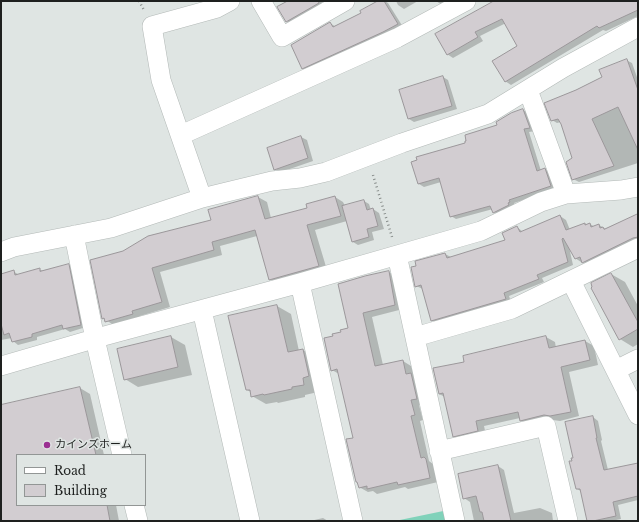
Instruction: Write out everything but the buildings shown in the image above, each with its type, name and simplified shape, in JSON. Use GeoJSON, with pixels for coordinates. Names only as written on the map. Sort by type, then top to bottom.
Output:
{"type":"FeatureCollection","features":[{"type":"Feature","properties":{"kind":"street"},"geometry":{"type":"LineString","coordinates":[[202,198],[161,80],[152,26],[217,8],[230,1]]}},
{"type":"Feature","properties":{"kind":"street"},"geometry":{"type":"LineString","coordinates":[[261,1],[282,36],[345,1]]}},
{"type":"Feature","properties":{"kind":"street"},"geometry":{"type":"LineString","coordinates":[[181,136],[397,38],[466,1]]}},
{"type":"Feature","properties":{"kind":"street"},"geometry":{"type":"LineString","coordinates":[[1,252],[14,247],[111,228],[202,198],[272,181],[300,178],[326,172],[488,114],[563,68],[638,27]]}},
{"type":"Feature","properties":{"kind":"street"},"geometry":{"type":"LineString","coordinates":[[528,90],[566,194]]}},
{"type":"Feature","properties":{"kind":"street"},"geometry":{"type":"LineString","coordinates":[[1,366],[481,231],[541,202],[566,194],[621,190],[638,187]]}},
{"type":"Feature","properties":{"kind":"street"},"geometry":{"type":"LineString","coordinates":[[74,235],[100,338],[122,454]]}},
{"type":"Feature","properties":{"kind":"street"},"geometry":{"type":"LineString","coordinates":[[415,337],[512,309],[638,248]]}},
{"type":"Feature","properties":{"kind":"street"},"geometry":{"type":"LineString","coordinates":[[397,255],[455,521]]}},
{"type":"Feature","properties":{"kind":"street"},"geometry":{"type":"LineString","coordinates":[[571,281],[638,415]]}},
{"type":"Feature","properties":{"kind":"street"},"geometry":{"type":"LineString","coordinates":[[300,283],[353,521]]}},
{"type":"Feature","properties":{"kind":"street"},"geometry":{"type":"LineString","coordinates":[[202,310],[250,521]]}},
{"type":"Feature","properties":{"kind":"street"},"geometry":{"type":"LineString","coordinates":[[616,370],[638,359]]}},
{"type":"Feature","properties":{"kind":"street"},"geometry":{"type":"LineString","coordinates":[[439,452],[546,426],[568,521]]}},
{"type":"Feature","properties":{"kind":"street"},"geometry":{"type":"LineString","coordinates":[[134,506],[138,521]]}},
{"type":"Feature","properties":{"kind":"path"},"geometry":{"type":"LineString","coordinates":[[368,156],[397,255]]}},
{"type":"Feature","properties":{"kind":"green space"},"geometry":{"type":"Polygon","coordinates":[[[453,509],[455,521],[395,521],[453,509]]]}},
{"type":"Feature","properties":{"kind":"place","name":"カインズホーム"},"geometry":{"type":"Point","coordinates":[47,445]}}]}
